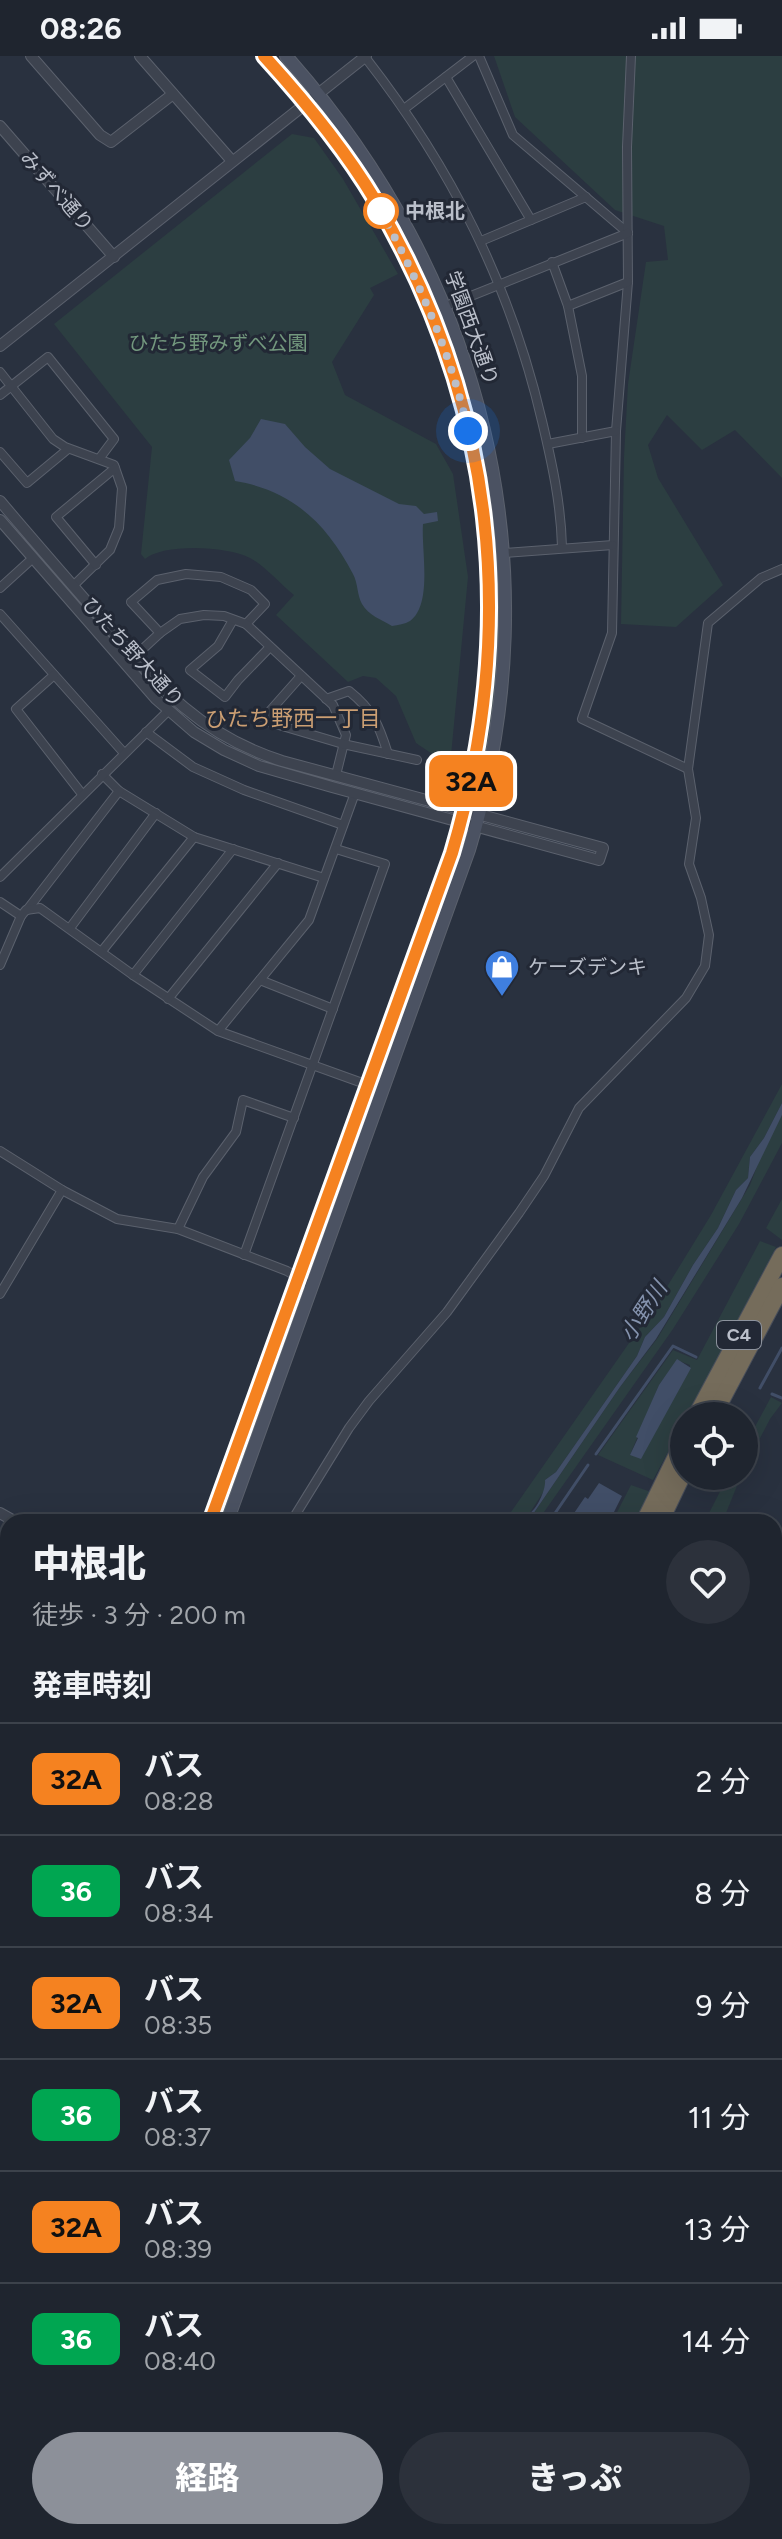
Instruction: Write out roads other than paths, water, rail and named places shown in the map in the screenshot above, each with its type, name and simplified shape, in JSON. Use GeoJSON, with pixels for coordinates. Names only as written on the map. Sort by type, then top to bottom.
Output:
{"type":"FeatureCollection","features":[{"type":"Feature","properties":{"kind":"highway","name":"C4"},"geometry":{"type":"LineString","coordinates":[[703,1402],[782,1255]]}},
{"type":"Feature","properties":{"kind":"highway","name":"C4"},"geometry":{"type":"LineString","coordinates":[[720,1402],[782,1286]]}},
{"type":"Feature","properties":{"kind":"highway"},"geometry":{"type":"LineString","coordinates":[[648,1514],[670,1469]]}},
{"type":"Feature","properties":{"kind":"highway"},"geometry":{"type":"LineString","coordinates":[[664,1514],[675,1490]]}},
{"type":"Feature","properties":{"kind":"main road","name":"学園西大通り"},"geometry":{"type":"LineString","coordinates":[[213,1514],[465,809],[483,713],[490,596],[489,556],[480,483],[445,348],[431,311],[402,248],[352,165],[306,103],[264,56]]}},
{"type":"Feature","properties":{"kind":"main road","name":"学園西大通り"},"geometry":{"type":"LineString","coordinates":[[230,1514],[476,827],[490,766],[500,700],[504,641],[504,553],[494,480],[477,399],[446,306],[387,190],[357,145],[286,56]]}},
{"type":"Feature","properties":{"kind":"street"},"geometry":{"type":"LineString","coordinates":[[31,56],[100,135],[111,142],[173,94]]}},
{"type":"Feature","properties":{"kind":"street"},"geometry":{"type":"LineString","coordinates":[[140,56],[232,161]]}},
{"type":"Feature","properties":{"kind":"street"},"geometry":{"type":"LineString","coordinates":[[0,346],[365,56],[404,109],[455,189],[500,283],[529,365],[548,444],[561,513],[562,547]]}},
{"type":"Feature","properties":{"kind":"street"},"geometry":{"type":"LineString","coordinates":[[404,109],[476,56],[513,135],[628,233]]}},
{"type":"Feature","properties":{"kind":"street"},"geometry":{"type":"LineString","coordinates":[[631,56],[627,147],[628,282],[616,431],[612,633],[582,719],[688,769]]}},
{"type":"Feature","properties":{"kind":"street"},"geometry":{"type":"LineString","coordinates":[[446,77],[531,220]]}},
{"type":"Feature","properties":{"kind":"street","name":"みずべ通り"},"geometry":{"type":"LineString","coordinates":[[0,126],[114,257]]}},
{"type":"Feature","properties":{"kind":"street"},"geometry":{"type":"LineString","coordinates":[[481,241],[586,197]]}},
{"type":"Feature","properties":{"kind":"street"},"geometry":{"type":"LineString","coordinates":[[446,306],[628,233]]}},
{"type":"Feature","properties":{"kind":"street"},"geometry":{"type":"LineString","coordinates":[[552,262],[568,306],[582,376],[582,438]]}},
{"type":"Feature","properties":{"kind":"street"},"geometry":{"type":"LineString","coordinates":[[568,306],[628,282]]}},
{"type":"Feature","properties":{"kind":"street"},"geometry":{"type":"LineString","coordinates":[[0,395],[48,357],[114,439],[99,459]]}},
{"type":"Feature","properties":{"kind":"street"},"geometry":{"type":"LineString","coordinates":[[0,372],[53,439],[68,449],[114,465],[122,488],[119,528],[110,550],[73,586]]}},
{"type":"Feature","properties":{"kind":"street"},"geometry":{"type":"LineString","coordinates":[[548,444],[616,431]]}},
{"type":"Feature","properties":{"kind":"street"},"geometry":{"type":"LineString","coordinates":[[0,452],[27,483],[68,449]]}},
{"type":"Feature","properties":{"kind":"street"},"geometry":{"type":"LineString","coordinates":[[96,565],[56,517],[115,468]]}},
{"type":"Feature","properties":{"kind":"street","name":"ひたち野大通り"},"geometry":{"type":"LineString","coordinates":[[0,501],[134,657],[177,703],[212,730],[265,755],[603,848],[599,860],[355,793],[241,758],[194,732],[168,711],[0,520]]}},
{"type":"Feature","properties":{"kind":"street"},"geometry":{"type":"LineString","coordinates":[[504,553],[613,545]]}},
{"type":"Feature","properties":{"kind":"street"},"geometry":{"type":"LineString","coordinates":[[0,588],[33,558]]}},
{"type":"Feature","properties":{"kind":"street"},"geometry":{"type":"LineString","coordinates":[[296,1514],[349,1428],[447,1312],[519,1213],[544,1176],[579,1108],[686,998],[705,966],[709,935],[689,864],[696,818],[688,769],[708,623],[761,578],[782,569]]}},
{"type":"Feature","properties":{"kind":"street"},"geometry":{"type":"LineString","coordinates":[[160,633],[131,602],[157,580],[186,574],[221,577],[251,590],[265,604],[246,624]]}},
{"type":"Feature","properties":{"kind":"street"},"geometry":{"type":"LineString","coordinates":[[0,614],[124,753]]}},
{"type":"Feature","properties":{"kind":"street"},"geometry":{"type":"LineString","coordinates":[[134,657],[180,619],[224,616],[246,624],[333,705],[346,735],[336,775]]}},
{"type":"Feature","properties":{"kind":"street"},"geometry":{"type":"LineString","coordinates":[[233,620],[218,646],[190,670],[225,697],[270,647]]}},
{"type":"Feature","properties":{"kind":"street"},"geometry":{"type":"LineString","coordinates":[[54,675],[16,709],[82,794]]}},
{"type":"Feature","properties":{"kind":"street"},"geometry":{"type":"LineString","coordinates":[[301,676],[262,720],[343,744],[417,760]]}},
{"type":"Feature","properties":{"kind":"street"},"geometry":{"type":"LineString","coordinates":[[326,699],[349,691],[366,705],[380,728],[388,754]]}},
{"type":"Feature","properties":{"kind":"street"},"geometry":{"type":"LineString","coordinates":[[0,877],[168,711]]}},
{"type":"Feature","properties":{"kind":"street"},"geometry":{"type":"LineString","coordinates":[[146,732],[193,767],[244,790],[343,825]]}},
{"type":"Feature","properties":{"kind":"street"},"geometry":{"type":"LineString","coordinates":[[102,774],[119,791],[194,837],[324,878]]}},
{"type":"Feature","properties":{"kind":"street"},"geometry":{"type":"LineString","coordinates":[[0,965],[24,913],[119,791]]}},
{"type":"Feature","properties":{"kind":"street"},"geometry":{"type":"LineString","coordinates":[[218,1031],[309,920],[355,793]]}},
{"type":"Feature","properties":{"kind":"street"},"geometry":{"type":"LineString","coordinates":[[70,928],[156,813]]}},
{"type":"Feature","properties":{"kind":"street"},"geometry":{"type":"LineString","coordinates":[[102,951],[194,837]]}},
{"type":"Feature","properties":{"kind":"street"},"geometry":{"type":"LineString","coordinates":[[133,975],[233,849]]}},
{"type":"Feature","properties":{"kind":"street"},"geometry":{"type":"LineString","coordinates":[[244,1255],[385,864],[336,849]]}},
{"type":"Feature","properties":{"kind":"street"},"geometry":{"type":"LineString","coordinates":[[168,999],[278,863]]}},
{"type":"Feature","properties":{"kind":"street"},"geometry":{"type":"LineString","coordinates":[[0,902],[24,913],[40,908],[218,1031],[368,1085]]}},
{"type":"Feature","properties":{"kind":"street"},"geometry":{"type":"LineString","coordinates":[[260,980],[333,1009]]}},
{"type":"Feature","properties":{"kind":"street"},"geometry":{"type":"LineString","coordinates":[[178,1229],[203,1177],[236,1132],[243,1100],[294,1118]]}},
{"type":"Feature","properties":{"kind":"street"},"geometry":{"type":"LineString","coordinates":[[0,1151],[62,1190],[117,1219],[178,1229],[312,1286]]}},
{"type":"Feature","properties":{"kind":"street"},"geometry":{"type":"LineString","coordinates":[[0,1294],[62,1190]]}},
{"type":"Feature","properties":{"kind":"water"},"geometry":{"type":"Polygon","coordinates":[[[261,419],[285,424],[330,469],[399,504],[416,506],[424,514],[437,512],[438,521],[423,524],[424,590],[417,613],[410,621],[392,626],[365,608],[355,578],[343,556],[306,512],[274,492],[235,481],[229,460],[250,438],[261,419]]]}},
{"type":"Feature","properties":{"kind":"water"},"geometry":{"type":"Polygon","coordinates":[[[782,1103],[782,1115],[742,1198],[656,1339],[533,1514],[528,1514],[536,1507],[543,1493],[545,1480],[556,1472],[637,1356],[645,1337],[664,1317],[718,1228],[736,1190],[748,1178],[750,1157],[782,1103]]]}},
{"type":"Feature","properties":{"kind":"water"},"geometry":{"type":"Polygon","coordinates":[[[677,1359],[691,1368],[641,1459],[630,1455],[659,1385],[677,1359]]]}},
{"type":"Feature","properties":{"kind":"water"},"geometry":{"type":"Polygon","coordinates":[[[599,1483],[622,1496],[613,1514],[573,1514],[585,1497],[588,1499],[599,1483]]]}},
{"type":"Feature","properties":{"kind":"waterway"},"geometry":{"type":"LineString","coordinates":[[596,1454],[673,1346],[696,1357]]}},
{"type":"Feature","properties":{"kind":"waterway"},"geometry":{"type":"LineString","coordinates":[[760,1388],[782,1348]]}},
{"type":"Feature","properties":{"kind":"waterway"},"geometry":{"type":"LineString","coordinates":[[772,1394],[782,1398]]}},
{"type":"Feature","properties":{"kind":"waterway"},"geometry":{"type":"LineString","coordinates":[[554,1514],[588,1465]]}},
{"type":"Feature","properties":{"kind":"place","name":"中根北"},"geometry":{"type":"Point","coordinates":[381,211]}},
{"type":"Feature","properties":{"kind":"place","name":"ケーズデンキ"},"geometry":{"type":"Point","coordinates":[502,998]}},
{"type":"Feature","properties":{"kind":"district","name":"ひたち野西一丁目"},"geometry":{"type":"Point","coordinates":[293,718]}},
{"type":"Feature","properties":{"kind":"park label","name":"ひたち野みずべ公園"},"geometry":{"type":"Point","coordinates":[218,343]}},
{"type":"Feature","properties":{"kind":"water label","name":"小野川"},"geometry":{"type":"Point","coordinates":[643,1311]}}]}
